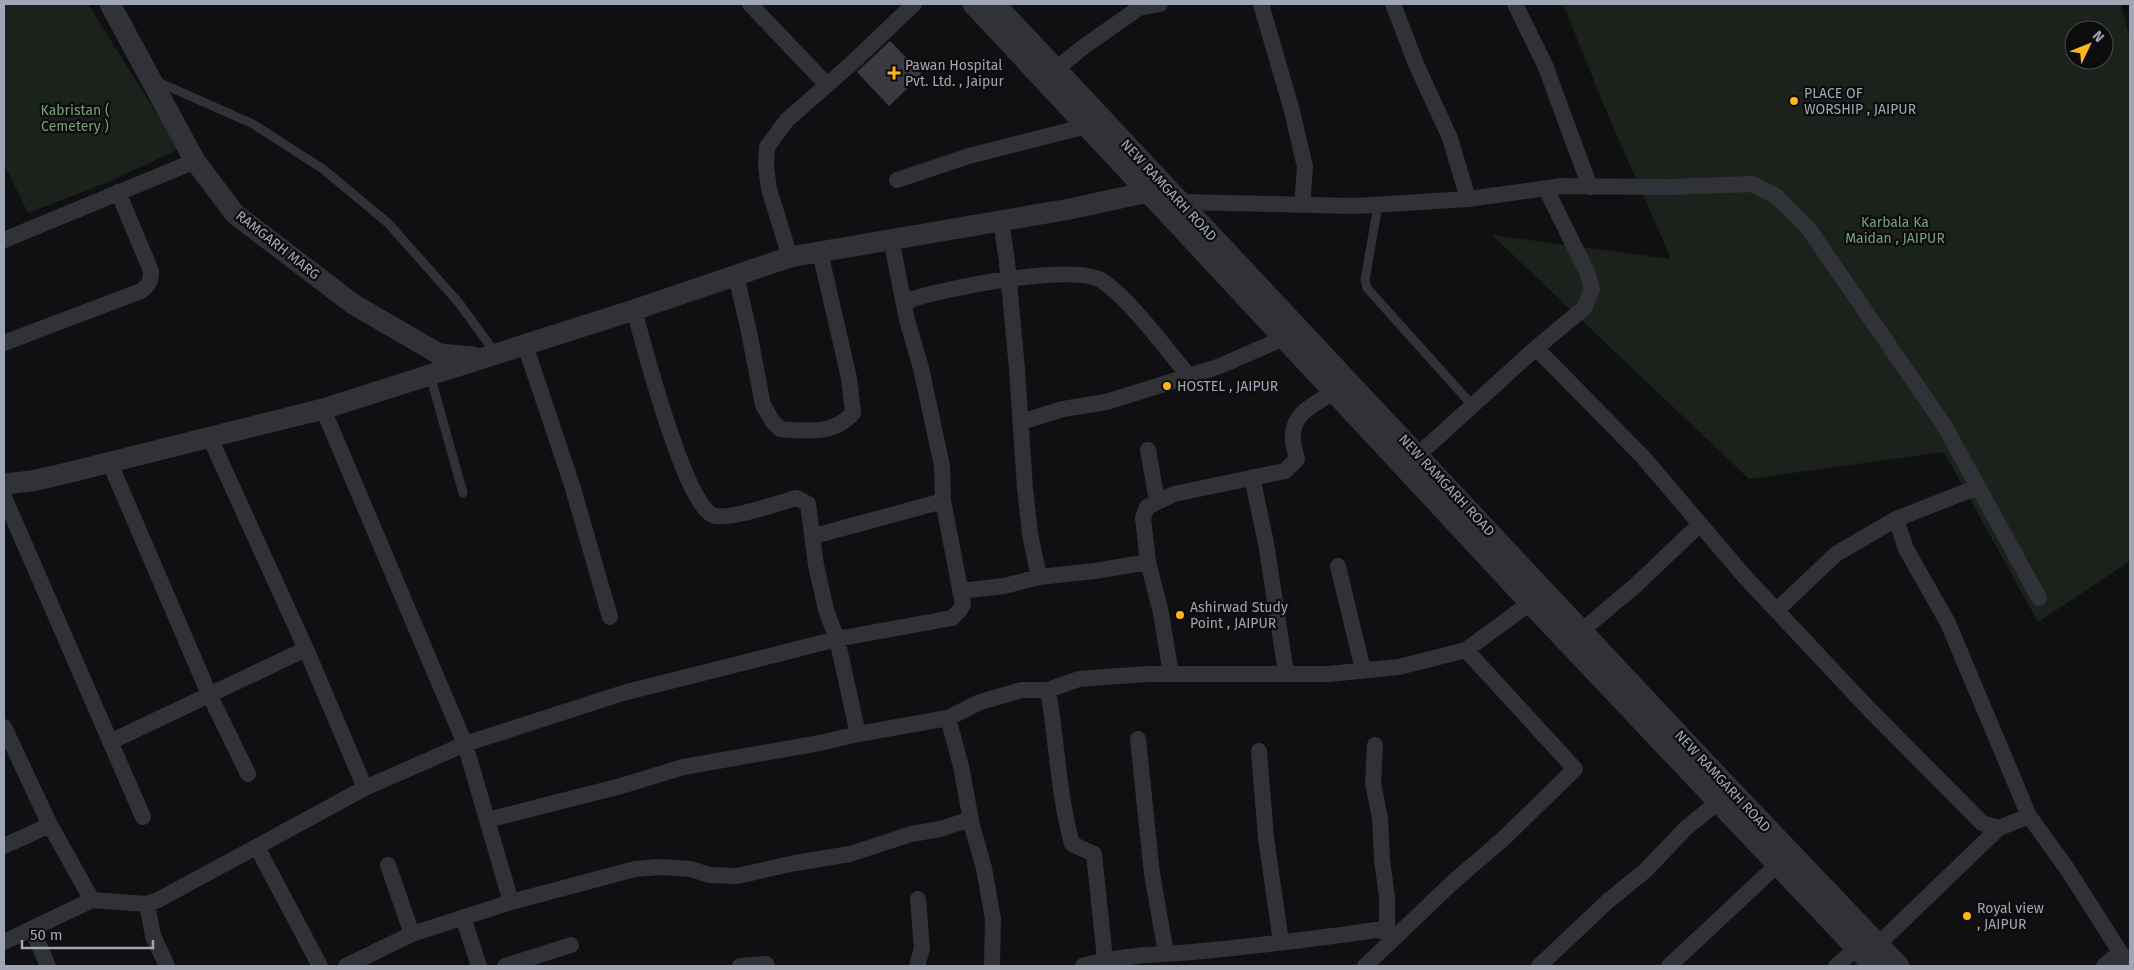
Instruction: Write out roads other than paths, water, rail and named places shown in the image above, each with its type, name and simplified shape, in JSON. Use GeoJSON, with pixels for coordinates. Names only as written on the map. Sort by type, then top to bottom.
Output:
{"type":"FeatureCollection","features":[{"type":"Feature","properties":{"kind":"street","name":"RAMGARH MARG"},"geometry":{"type":"LineString","coordinates":[[110,4],[195,161],[235,214],[353,304],[439,354],[489,356]]}},
{"type":"Feature","properties":{"kind":"street"},"geometry":{"type":"LineString","coordinates":[[750,4],[827,85]]}},
{"type":"Feature","properties":{"kind":"street"},"geometry":{"type":"LineString","coordinates":[[790,257],[769,189],[766,167],[767,147],[787,120],[914,4]]}},
{"type":"Feature","properties":{"kind":"street","name":"NEW RAMGARH ROAD"},"geometry":{"type":"LineString","coordinates":[[973,4],[1530,603],[1575,637],[1868,954]]}},
{"type":"Feature","properties":{"kind":"street","name":"NEW RAMGARH ROAD"},"geometry":{"type":"LineString","coordinates":[[994,4],[1418,455],[1718,802],[1777,865],[1868,954],[1899,966]]}},
{"type":"Feature","properties":{"kind":"street"},"geometry":{"type":"LineString","coordinates":[[1056,69],[1137,6],[1160,4]]}},
{"type":"Feature","properties":{"kind":"street"},"geometry":{"type":"LineString","coordinates":[[1261,4],[1287,92],[1305,167],[1302,205]]}},
{"type":"Feature","properties":{"kind":"street"},"geometry":{"type":"LineString","coordinates":[[1393,4],[1450,138],[1468,199]]}},
{"type":"Feature","properties":{"kind":"street"},"geometry":{"type":"LineString","coordinates":[[1515,4],[1544,65],[1590,187]]}},
{"type":"Feature","properties":{"kind":"street"},"geometry":{"type":"LineString","coordinates":[[897,180],[970,156],[1087,126]]}},
{"type":"Feature","properties":{"kind":"street"},"geometry":{"type":"LineString","coordinates":[[4,240],[195,161]]}},
{"type":"Feature","properties":{"kind":"street"},"geometry":{"type":"LineString","coordinates":[[4,484],[32,481],[324,409],[634,310],[790,257],[1148,192],[1181,202],[1378,205],[1468,199],[1562,186],[1670,187],[1752,184],[1776,196],[1808,228],[1944,425],[2038,598]]}},
{"type":"Feature","properties":{"kind":"street"},"geometry":{"type":"LineString","coordinates":[[1418,455],[1536,348],[1584,308],[1592,290],[1588,274],[1546,189]]}},
{"type":"Feature","properties":{"kind":"street"},"geometry":{"type":"LineString","coordinates":[[4,343],[141,291],[147,286],[151,279],[151,271],[118,192]]}},
{"type":"Feature","properties":{"kind":"street"},"geometry":{"type":"LineString","coordinates":[[1001,220],[1009,278],[1021,422],[1024,488],[1030,534],[1039,578]]}},
{"type":"Feature","properties":{"kind":"street"},"geometry":{"type":"LineString","coordinates":[[4,942],[92,900],[147,904],[158,900],[365,788],[466,744],[623,693],[837,639],[952,618],[964,604],[943,501],[940,457],[921,368],[904,304],[891,239]]}},
{"type":"Feature","properties":{"kind":"street"},"geometry":{"type":"LineString","coordinates":[[736,276],[763,405],[773,422],[780,429],[815,432],[844,423],[853,413],[849,378],[820,252]]}},
{"type":"Feature","properties":{"kind":"street"},"geometry":{"type":"LineString","coordinates":[[904,304],[907,301],[935,293],[1009,278],[1081,275],[1103,281],[1124,300],[1189,376]]}},
{"type":"Feature","properties":{"kind":"street"},"geometry":{"type":"LineString","coordinates":[[634,310],[675,448],[697,498],[705,510],[713,516],[728,516],[797,498],[808,504],[814,536],[816,565],[826,610],[837,639],[858,734]]}},
{"type":"Feature","properties":{"kind":"street"},"geometry":{"type":"LineString","coordinates":[[1021,422],[1063,409],[1106,402],[1189,376],[1220,366],[1284,338]]}},
{"type":"Feature","properties":{"kind":"street"},"geometry":{"type":"LineString","coordinates":[[525,344],[572,485],[610,616]]}},
{"type":"Feature","properties":{"kind":"street"},"geometry":{"type":"LineString","coordinates":[[1536,348],[1643,457],[1745,577],[1868,708],[1975,817],[1982,823],[1999,828]]}},
{"type":"Feature","properties":{"kind":"street"},"geometry":{"type":"LineString","coordinates":[[1171,674],[1161,613],[1148,562],[1142,518],[1147,507],[1174,494],[1285,471],[1297,459],[1292,435],[1298,419],[1304,411],[1334,392]]}},
{"type":"Feature","properties":{"kind":"street"},"geometry":{"type":"LineString","coordinates":[[324,409],[466,744],[511,902]]}},
{"type":"Feature","properties":{"kind":"street"},"geometry":{"type":"LineString","coordinates":[[210,438],[306,649],[365,788]]}},
{"type":"Feature","properties":{"kind":"street"},"geometry":{"type":"LineString","coordinates":[[1148,450],[1157,501]]}},
{"type":"Feature","properties":{"kind":"street"},"geometry":{"type":"LineString","coordinates":[[109,461],[209,694],[248,774]]}},
{"type":"Feature","properties":{"kind":"street"},"geometry":{"type":"LineString","coordinates":[[1252,478],[1266,543],[1286,673]]}},
{"type":"Feature","properties":{"kind":"street"},"geometry":{"type":"LineString","coordinates":[[1776,610],[1836,554],[1896,518],[1978,488]]}},
{"type":"Feature","properties":{"kind":"street"},"geometry":{"type":"LineString","coordinates":[[4,497],[143,817]]}},
{"type":"Feature","properties":{"kind":"street"},"geometry":{"type":"LineString","coordinates":[[814,536],[943,501]]}},
{"type":"Feature","properties":{"kind":"street"},"geometry":{"type":"LineString","coordinates":[[1896,518],[1906,549],[1948,623],[2029,816],[2068,870],[2129,966]]}},
{"type":"Feature","properties":{"kind":"street"},"geometry":{"type":"LineString","coordinates":[[1575,637],[1636,585],[1700,524]]}},
{"type":"Feature","properties":{"kind":"street"},"geometry":{"type":"LineString","coordinates":[[960,591],[1004,586],[1039,578],[1148,562]]}},
{"type":"Feature","properties":{"kind":"street"},"geometry":{"type":"LineString","coordinates":[[1338,566],[1364,670]]}},
{"type":"Feature","properties":{"kind":"street"},"geometry":{"type":"LineString","coordinates":[[487,820],[594,793],[683,767],[948,718],[980,702],[1022,690],[1048,690],[1079,679],[1146,674],[1329,674],[1399,667],[1466,650],[1530,603]]}},
{"type":"Feature","properties":{"kind":"street"},"geometry":{"type":"LineString","coordinates":[[110,742],[306,649]]}},
{"type":"Feature","properties":{"kind":"street"},"geometry":{"type":"LineString","coordinates":[[1365,966],[1393,933],[1503,840],[1575,769],[1466,650]]}},
{"type":"Feature","properties":{"kind":"street"},"geometry":{"type":"LineString","coordinates":[[1048,690],[1064,814],[1072,844],[1094,854],[1105,959]]}},
{"type":"Feature","properties":{"kind":"street"},"geometry":{"type":"LineString","coordinates":[[948,718],[984,868],[993,919],[992,966]]}},
{"type":"Feature","properties":{"kind":"street"},"geometry":{"type":"LineString","coordinates":[[4,727],[50,825],[92,900]]}},
{"type":"Feature","properties":{"kind":"street"},"geometry":{"type":"LineString","coordinates":[[1138,739],[1152,874],[1166,953]]}},
{"type":"Feature","properties":{"kind":"street"},"geometry":{"type":"LineString","coordinates":[[1375,745],[1373,783],[1380,818],[1382,860],[1393,933]]}},
{"type":"Feature","properties":{"kind":"street"},"geometry":{"type":"LineString","coordinates":[[1259,751],[1266,838],[1281,942]]}},
{"type":"Feature","properties":{"kind":"street"},"geometry":{"type":"LineString","coordinates":[[1538,966],[1608,901],[1646,870],[1686,828],[1718,802]]}},
{"type":"Feature","properties":{"kind":"street"},"geometry":{"type":"LineString","coordinates":[[1836,966],[1868,954],[1999,828],[2029,816]]}},
{"type":"Feature","properties":{"kind":"street"},"geometry":{"type":"LineString","coordinates":[[346,966],[412,934],[511,902],[635,869],[691,869],[709,875],[736,876],[795,863],[850,854],[912,834],[940,830],[971,819]]}},
{"type":"Feature","properties":{"kind":"street"},"geometry":{"type":"LineString","coordinates":[[4,846],[50,825]]}},
{"type":"Feature","properties":{"kind":"street"},"geometry":{"type":"LineString","coordinates":[[257,847],[320,966]]}},
{"type":"Feature","properties":{"kind":"street"},"geometry":{"type":"LineString","coordinates":[[388,865],[412,934]]}},
{"type":"Feature","properties":{"kind":"street"},"geometry":{"type":"LineString","coordinates":[[1669,966],[1777,865]]}},
{"type":"Feature","properties":{"kind":"street"},"geometry":{"type":"LineString","coordinates":[[917,966],[922,948],[918,899]]}},
{"type":"Feature","properties":{"kind":"street"},"geometry":{"type":"LineString","coordinates":[[147,904],[153,936],[167,966]]}},
{"type":"Feature","properties":{"kind":"street"},"geometry":{"type":"LineString","coordinates":[[463,918],[479,966]]}},
{"type":"Feature","properties":{"kind":"street"},"geometry":{"type":"LineString","coordinates":[[32,929],[48,966]]}},
{"type":"Feature","properties":{"kind":"street"},"geometry":{"type":"LineString","coordinates":[[1083,966],[1105,959],[1281,942],[1376,930],[1393,933]]}},
{"type":"Feature","properties":{"kind":"street"},"geometry":{"type":"LineString","coordinates":[[505,966],[571,945]]}},
{"type":"Feature","properties":{"kind":"street"},"geometry":{"type":"LineString","coordinates":[[2104,966],[2120,952]]}},
{"type":"Feature","properties":{"kind":"street"},"geometry":{"type":"LineString","coordinates":[[740,966],[766,964],[767,966]]}},
{"type":"Feature","properties":{"kind":"lane"},"geometry":{"type":"LineString","coordinates":[[151,79],[252,124],[323,169],[388,223],[400,236],[459,303],[489,356]]}},
{"type":"Feature","properties":{"kind":"lane"},"geometry":{"type":"LineString","coordinates":[[1378,205],[1365,280],[1367,288],[1472,405]]}},
{"type":"Feature","properties":{"kind":"lane"},"geometry":{"type":"LineString","coordinates":[[430,375],[463,493]]}},
{"type":"Feature","properties":{"kind":"place","name":"Pawan Hospital Pvt. Ltd. , Jaipur"},"geometry":{"type":"Point","coordinates":[894,73]}},
{"type":"Feature","properties":{"kind":"place","name":"PLACE OF WORSHIP , JAIPUR"},"geometry":{"type":"Point","coordinates":[1794,101]}},
{"type":"Feature","properties":{"kind":"place","name":"HOSTEL , JAIPUR"},"geometry":{"type":"Point","coordinates":[1167,386]}},
{"type":"Feature","properties":{"kind":"place","name":"Ashirwad Study Point , JAIPUR"},"geometry":{"type":"Point","coordinates":[1180,615]}},
{"type":"Feature","properties":{"kind":"place","name":"Royal view , JAIPUR"},"geometry":{"type":"Point","coordinates":[1967,916]}},
{"type":"Feature","properties":{"kind":"park label","name":"Kabristan ( Cemetery )"},"geometry":{"type":"Point","coordinates":[75,118]}},
{"type":"Feature","properties":{"kind":"park label","name":"Karbala Ka Maidan , JAIPUR"},"geometry":{"type":"Point","coordinates":[1895,230]}}]}
